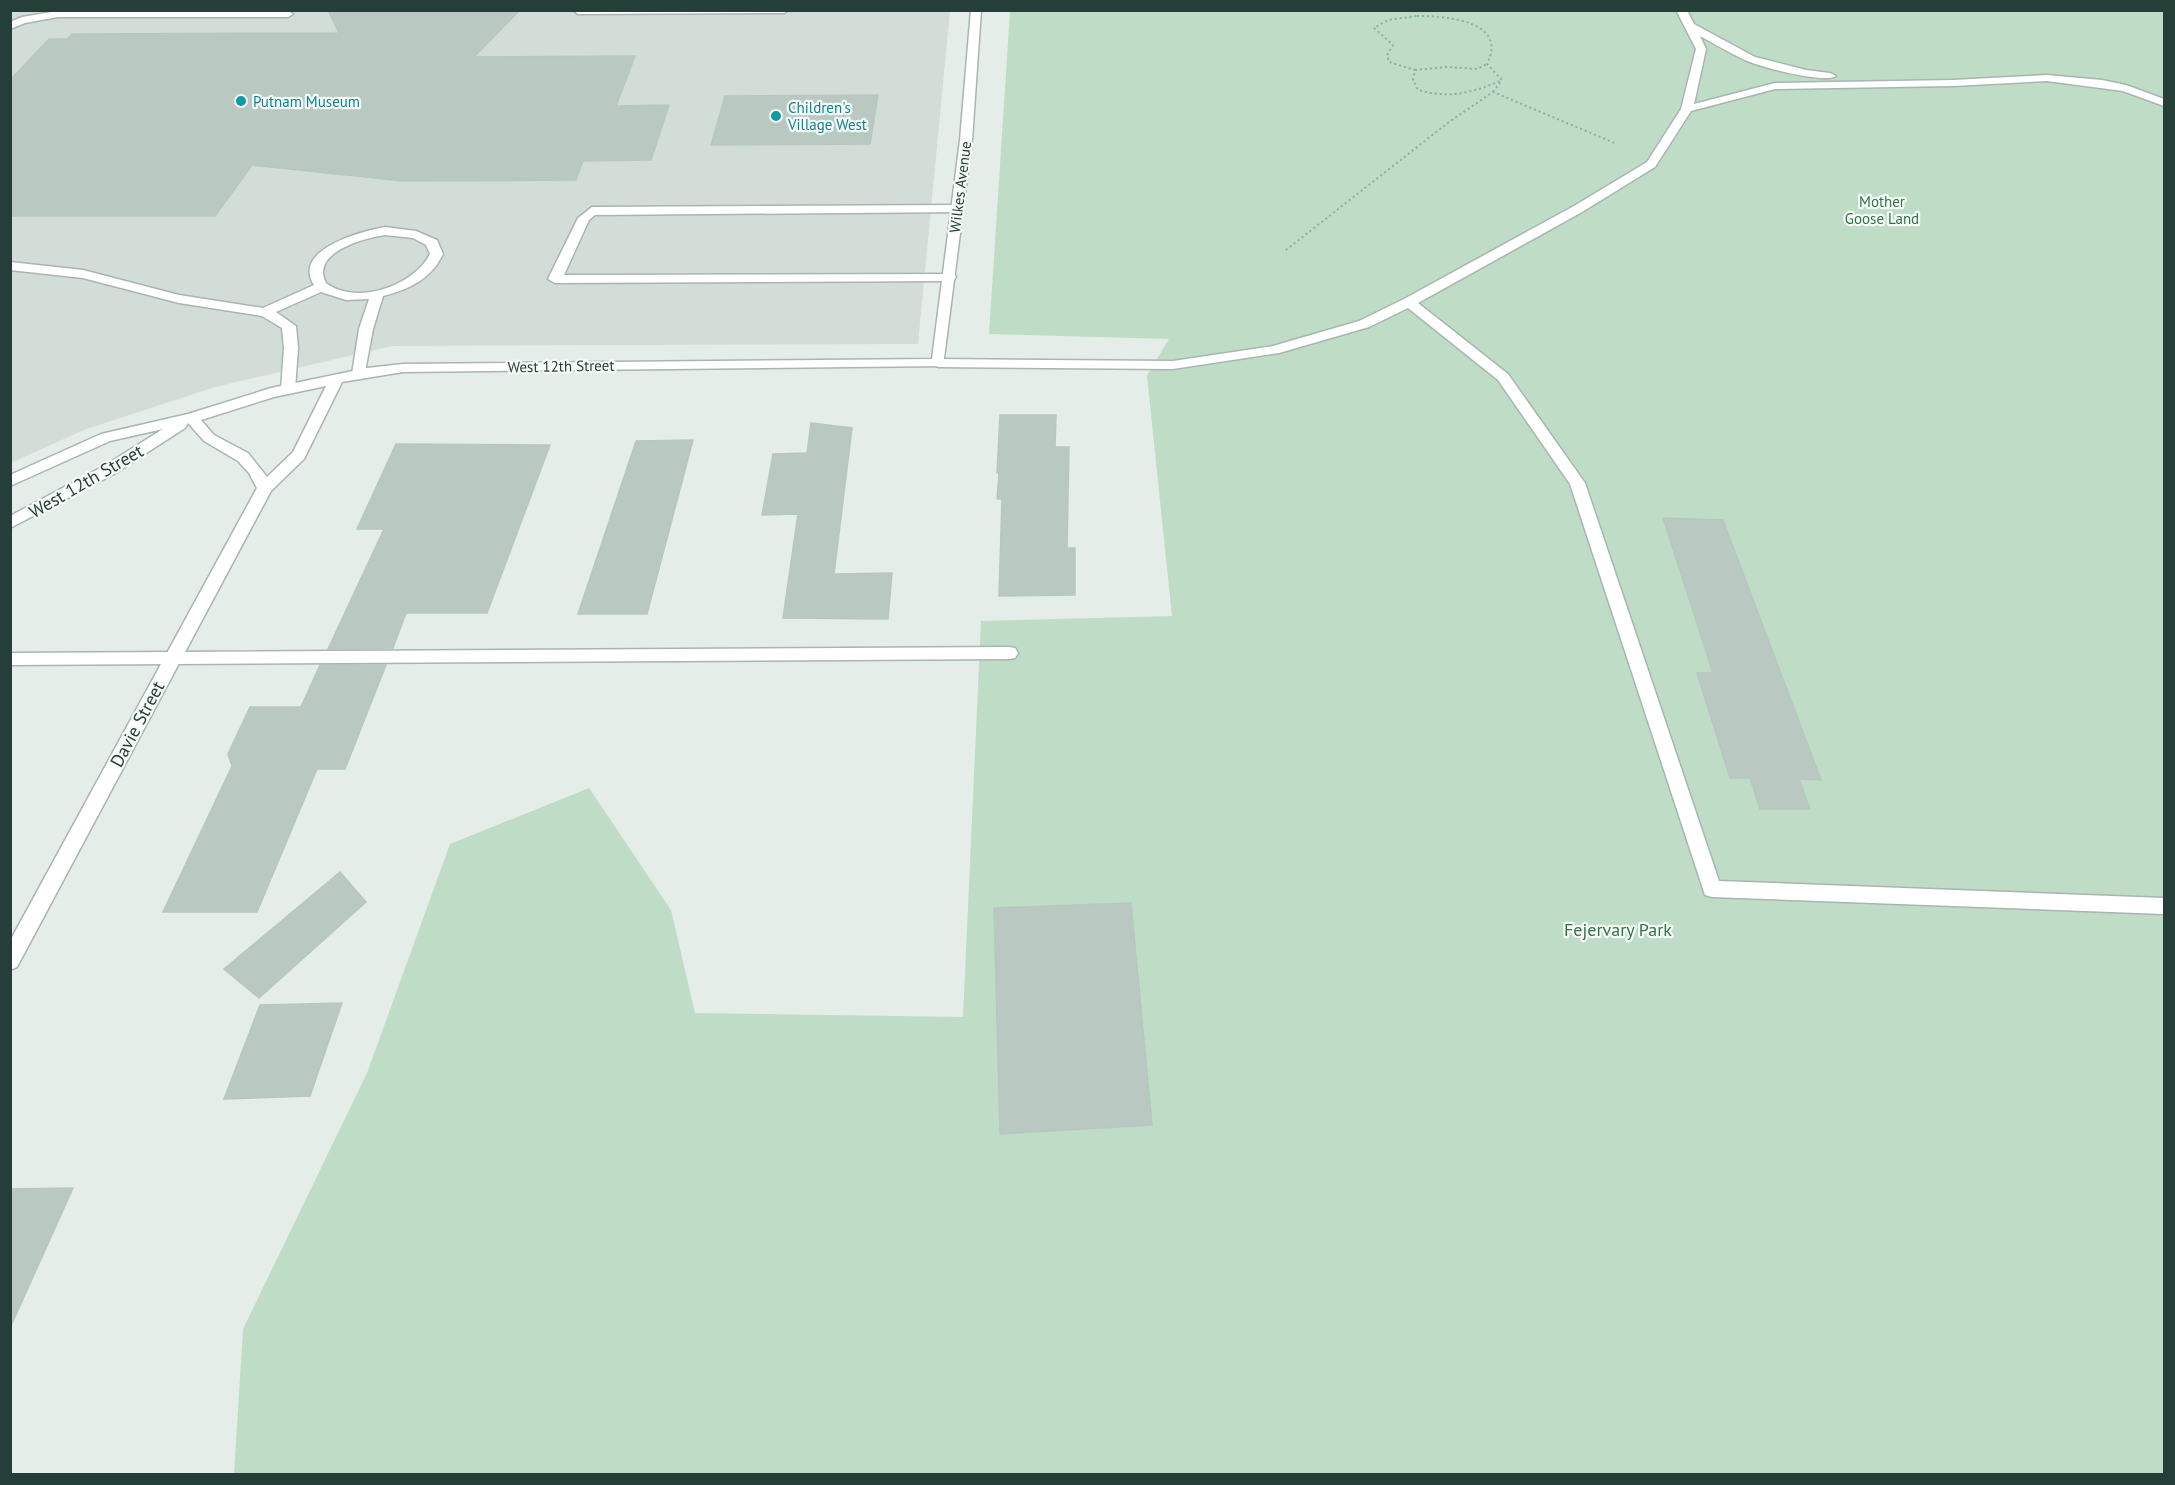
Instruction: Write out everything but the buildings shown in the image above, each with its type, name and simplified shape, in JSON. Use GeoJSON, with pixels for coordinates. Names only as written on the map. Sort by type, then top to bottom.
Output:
{"type":"FeatureCollection","features":[{"type":"Feature","properties":{"kind":"street"},"geometry":{"type":"LineString","coordinates":[[578,12],[784,10]]}},
{"type":"Feature","properties":{"kind":"street","name":"Wilkes Avenue"},"geometry":{"type":"LineString","coordinates":[[938,363],[966,140],[976,10]]}},
{"type":"Feature","properties":{"kind":"street"},"geometry":{"type":"LineString","coordinates":[[1681,10],[1701,50],[1688,109],[1775,86],[1953,83],[2047,78],[2102,83],[2126,88],[2164,103]]}},
{"type":"Feature","properties":{"kind":"street"},"geometry":{"type":"LineString","coordinates":[[10,26],[21,20],[58,14],[288,14]]}},
{"type":"Feature","properties":{"kind":"street"},"geometry":{"type":"LineString","coordinates":[[1689,26],[1751,58],[1806,73],[1888,83]]}},
{"type":"Feature","properties":{"kind":"street","name":"West 12th Street"},"geometry":{"type":"LineString","coordinates":[[10,481],[106,437],[191,418],[288,389],[359,374],[403,368],[938,363],[1173,365],[1274,350],[1364,324],[1409,303],[1578,209],[1651,164],[1688,109]]}},
{"type":"Feature","properties":{"kind":"street"},"geometry":{"type":"LineString","coordinates":[[949,276],[555,279],[584,218],[592,211],[957,210]]}},
{"type":"Feature","properties":{"kind":"street"},"geometry":{"type":"LineString","coordinates":[[394,231],[420,235],[431,242],[436,251],[435,261],[428,272],[406,286],[377,295],[358,297],[340,295],[322,286],[317,282],[315,272],[320,261],[330,250],[365,234],[394,231]]}},
{"type":"Feature","properties":{"kind":"street"},"geometry":{"type":"LineString","coordinates":[[10,266],[83,274],[179,299],[265,312],[277,317],[289,326],[291,348],[288,389]]}},
{"type":"Feature","properties":{"kind":"street"},"geometry":{"type":"LineString","coordinates":[[265,312],[322,286]]}},
{"type":"Feature","properties":{"kind":"street"},"geometry":{"type":"LineString","coordinates":[[359,374],[366,329],[377,295]]}},
{"type":"Feature","properties":{"kind":"street"},"geometry":{"type":"LineString","coordinates":[[1409,303],[1503,377],[1577,483],[1712,889],[2164,906]]}},
{"type":"Feature","properties":{"kind":"street","name":"Davie Street"},"geometry":{"type":"LineString","coordinates":[[10,962],[172,657],[265,488],[299,455],[336,379]]}},
{"type":"Feature","properties":{"kind":"street"},"geometry":{"type":"LineString","coordinates":[[191,418],[209,438],[243,457],[255,470],[265,488]]}},
{"type":"Feature","properties":{"kind":"street","name":"West 12th Street"},"geometry":{"type":"LineString","coordinates":[[10,523],[109,470],[191,418]]}},
{"type":"Feature","properties":{"kind":"street"},"geometry":{"type":"LineString","coordinates":[[10,658],[1008,653]]}},
{"type":"Feature","properties":{"kind":"path"},"geometry":{"type":"LineString","coordinates":[[1444,16],[1452,10]]}},
{"type":"Feature","properties":{"kind":"path"},"geometry":{"type":"LineString","coordinates":[[1415,15],[1444,16],[1469,23],[1489,37],[1492,51],[1487,64],[1477,69],[1447,66],[1414,70],[1389,62],[1387,55],[1394,45],[1374,28],[1388,20],[1415,15]]}},
{"type":"Feature","properties":{"kind":"path"},"geometry":{"type":"LineString","coordinates":[[1487,64],[1502,80]]}},
{"type":"Feature","properties":{"kind":"path"},"geometry":{"type":"LineString","coordinates":[[1414,70],[1413,80],[1418,90],[1437,96],[1477,92],[1502,80]]}},
{"type":"Feature","properties":{"kind":"path"},"geometry":{"type":"LineString","coordinates":[[1286,250],[1449,122],[1493,92],[1502,80]]}},
{"type":"Feature","properties":{"kind":"path"},"geometry":{"type":"LineString","coordinates":[[1493,92],[1654,159]]}},
{"type":"Feature","properties":{"kind":"shaded area"},"geometry":{"type":"Polygon","coordinates":[[[11,11],[950,11],[918,344],[392,346],[215,387],[84,430],[11,463],[11,11]]]}},
{"type":"Feature","properties":{"kind":"green space","name":"Fejervary Park"},"geometry":{"type":"Polygon","coordinates":[[[1010,11],[2164,11],[2164,1474],[234,1474],[243,1329],[367,1073],[450,844],[589,788],[671,910],[695,1013],[963,1017],[981,621],[1172,616],[1147,376],[1169,339],[989,334],[1010,11]]]}},
{"type":"Feature","properties":{"kind":"place","name":"Putnam Museum"},"geometry":{"type":"Point","coordinates":[241,101]}},
{"type":"Feature","properties":{"kind":"place","name":"Children's Village West"},"geometry":{"type":"Point","coordinates":[776,116]}},
{"type":"Feature","properties":{"kind":"park label","name":"Mother Goose Land"},"geometry":{"type":"Point","coordinates":[1882,210]}}]}
